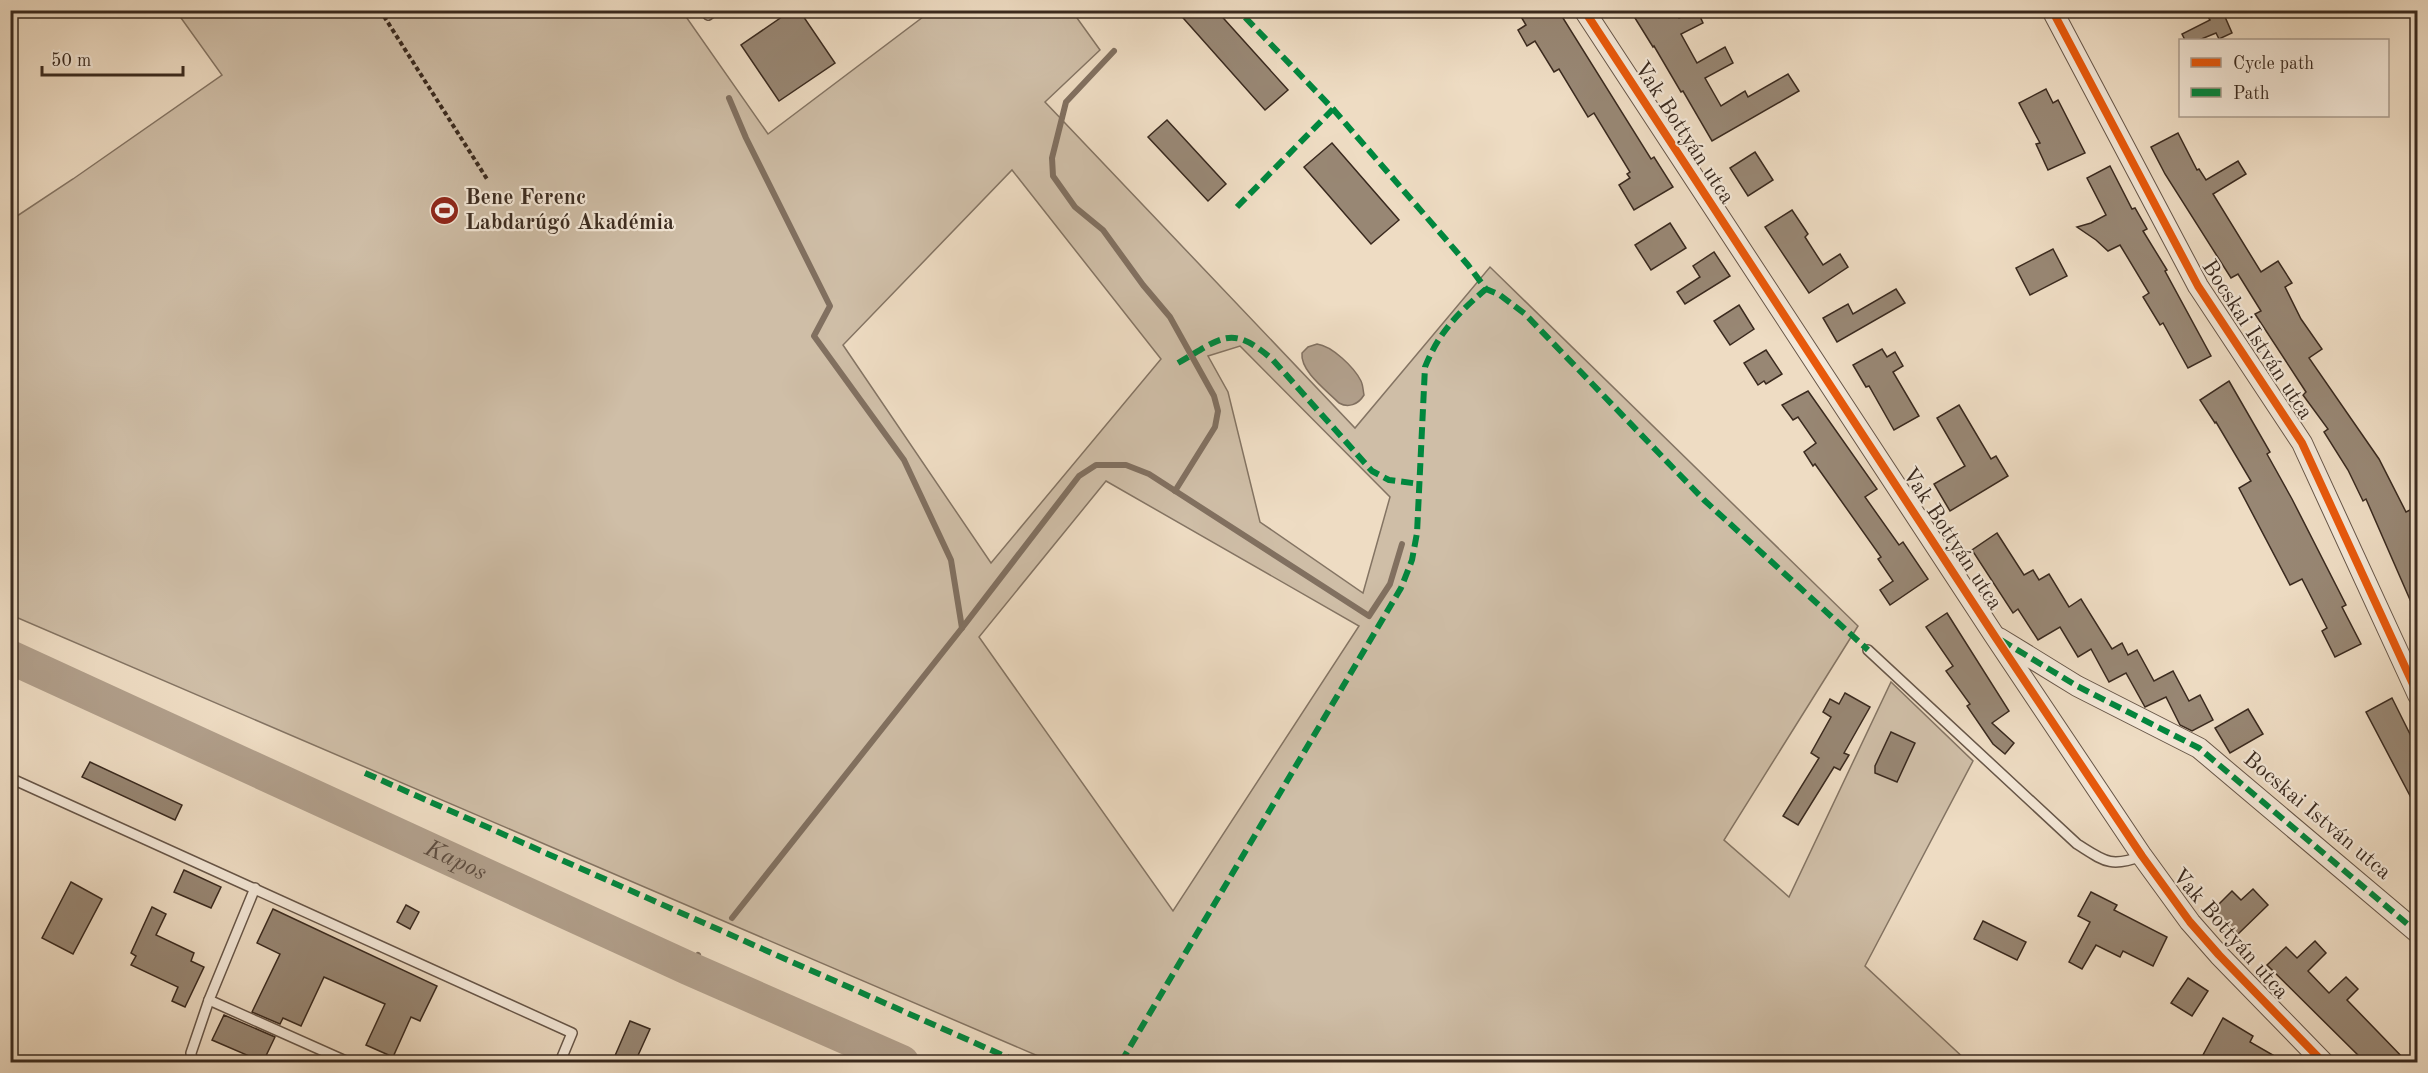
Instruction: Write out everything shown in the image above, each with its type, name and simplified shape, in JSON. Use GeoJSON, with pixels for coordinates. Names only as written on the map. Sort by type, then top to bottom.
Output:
{"type":"FeatureCollection","features":[{"type":"Feature","properties":{"kind":"street","name":"Vak Bottyán utca"},"geometry":{"type":"LineString","coordinates":[[1584,10],[1994,635],[2142,856],[2211,947],[2323,1062]]}},
{"type":"Feature","properties":{"kind":"street","name":"Bocskai István utca"},"geometry":{"type":"LineString","coordinates":[[2052,10],[2198,286],[2301,443],[2418,695]]}},
{"type":"Feature","properties":{"kind":"street","name":"Bocskai István utca"},"geometry":{"type":"LineString","coordinates":[[1994,635],[2077,686],[2199,748],[2418,933]]}},
{"type":"Feature","properties":{"kind":"lane"},"geometry":{"type":"LineString","coordinates":[[705,10],[708,15],[715,10]]}},
{"type":"Feature","properties":{"kind":"lane"},"geometry":{"type":"LineString","coordinates":[[1868,651],[2077,844],[2102,859],[2122,863],[2142,856]]}},
{"type":"Feature","properties":{"kind":"lane"},"geometry":{"type":"LineString","coordinates":[[10,778],[573,1033],[560,1062]]}},
{"type":"Feature","properties":{"kind":"lane"},"geometry":{"type":"LineString","coordinates":[[192,1062],[191,1053],[209,1000],[255,888]]}},
{"type":"Feature","properties":{"kind":"lane"},"geometry":{"type":"LineString","coordinates":[[209,1000],[348,1062]]}},
{"type":"Feature","properties":{"kind":"path"},"geometry":{"type":"LineString","coordinates":[[380,10],[487,179]]}},
{"type":"Feature","properties":{"kind":"shaded area"},"geometry":{"type":"Polygon","coordinates":[[[176,11],[682,11],[768,134],[931,11],[1072,11],[1100,50],[1045,102],[1355,428],[1490,267],[1858,626],[1724,840],[1789,897],[1891,682],[1973,761],[1865,966],[1968,1062],[1052,1062],[11,615],[11,220],[222,75],[176,11]],[[1012,170],[843,345],[991,563],[1161,359],[1012,170]],[[1240,346],[1208,356],[1228,392],[1260,522],[1363,593],[1390,497],[1240,346]],[[1106,481],[979,637],[1173,911],[1359,626],[1106,481]]]}},
{"type":"Feature","properties":{"kind":"shaded area"},"geometry":{"type":"Polygon","coordinates":[[[1317,344],[1336,353],[1358,375],[1364,395],[1359,401],[1342,405],[1309,373],[1302,360],[1302,353],[1308,347],[1317,344]]]}},
{"type":"Feature","properties":{"kind":"building"},"geometry":{"type":"Polygon","coordinates":[[[792,10],[799,10],[835,63],[779,101],[741,45],[792,10]]]}},
{"type":"Feature","properties":{"kind":"building"},"geometry":{"type":"Polygon","coordinates":[[[1176,10],[1216,10],[1288,90],[1265,110],[1176,10]]]}},
{"type":"Feature","properties":{"kind":"building"},"geometry":{"type":"Polygon","coordinates":[[[1517,10],[1558,10],[1651,159],[1654,157],[1673,187],[1634,210],[1619,185],[1630,178],[1627,174],[1630,172],[1594,113],[1588,117],[1559,69],[1554,72],[1535,41],[1527,46],[1518,30],[1526,25],[1517,10]]]}},
{"type":"Feature","properties":{"kind":"building"},"geometry":{"type":"Polygon","coordinates":[[[1630,10],[1675,10],[1679,18],[1697,10],[1703,23],[1681,34],[1697,63],[1725,47],[1733,63],[1705,78],[1721,106],[1745,91],[1748,97],[1788,74],[1799,91],[1712,141],[1683,91],[1681,92],[1630,10]]]}},
{"type":"Feature","properties":{"kind":"building"},"geometry":{"type":"Polygon","coordinates":[[[2222,10],[2232,33],[2219,39],[2216,33],[2201,39],[2184,39],[2182,34],[2210,20],[2207,15],[2222,10]]]}},
{"type":"Feature","properties":{"kind":"building"},"geometry":{"type":"Polygon","coordinates":[[[2046,89],[2053,103],[2058,100],[2085,153],[2048,170],[2036,144],[2040,143],[2019,103],[2046,89]]]}},
{"type":"Feature","properties":{"kind":"building"},"geometry":{"type":"Polygon","coordinates":[[[1167,120],[1226,184],[1208,201],[1148,137],[1167,120]]]}},
{"type":"Feature","properties":{"kind":"building"},"geometry":{"type":"Polygon","coordinates":[[[2178,133],[2197,170],[2199,169],[2206,180],[2238,161],[2246,174],[2213,194],[2261,272],[2278,261],[2292,283],[2285,287],[2301,319],[2322,349],[2309,358],[2379,459],[2406,512],[2418,506],[2418,618],[2366,499],[2363,501],[2348,470],[2324,432],[2328,429],[2303,395],[2306,392],[2255,314],[2261,311],[2238,274],[2231,278],[2165,174],[2151,147],[2178,133]]]}},
{"type":"Feature","properties":{"kind":"building"},"geometry":{"type":"Polygon","coordinates":[[[1332,143],[1399,220],[1371,244],[1304,167],[1332,143]]]}},
{"type":"Feature","properties":{"kind":"building"},"geometry":{"type":"Polygon","coordinates":[[[1755,152],[1773,180],[1748,196],[1730,168],[1755,152]]]}},
{"type":"Feature","properties":{"kind":"building"},"geometry":{"type":"Polygon","coordinates":[[[2110,166],[2132,209],[2135,208],[2147,229],[2143,231],[2167,270],[2165,271],[2211,356],[2188,368],[2163,323],[2160,325],[2143,297],[2149,293],[2120,245],[2108,251],[2077,227],[2106,215],[2087,178],[2110,166]]]}},
{"type":"Feature","properties":{"kind":"building"},"geometry":{"type":"Polygon","coordinates":[[[1792,210],[1808,234],[1805,237],[1823,265],[1840,254],[1848,267],[1809,293],[1765,227],[1792,210]]]}},
{"type":"Feature","properties":{"kind":"building"},"geometry":{"type":"Polygon","coordinates":[[[1670,223],[1686,248],[1651,270],[1635,245],[1670,223]]]}},
{"type":"Feature","properties":{"kind":"building"},"geometry":{"type":"Polygon","coordinates":[[[2053,249],[2067,276],[2030,295],[2016,268],[2053,249]]]}},
{"type":"Feature","properties":{"kind":"building"},"geometry":{"type":"Polygon","coordinates":[[[1714,252],[1730,276],[1685,304],[1677,292],[1700,277],[1693,266],[1714,252]]]}},
{"type":"Feature","properties":{"kind":"building"},"geometry":{"type":"Polygon","coordinates":[[[1896,289],[1905,303],[1837,342],[1823,318],[1848,304],[1853,314],[1896,289]]]}},
{"type":"Feature","properties":{"kind":"building"},"geometry":{"type":"Polygon","coordinates":[[[1739,305],[1754,329],[1730,345],[1714,321],[1739,305]]]}},
{"type":"Feature","properties":{"kind":"building"},"geometry":{"type":"Polygon","coordinates":[[[1882,349],[1887,357],[1895,352],[1903,366],[1893,372],[1919,416],[1894,430],[1869,386],[1866,387],[1853,365],[1882,349]]]}},
{"type":"Feature","properties":{"kind":"building"},"geometry":{"type":"Polygon","coordinates":[[[1766,350],[1782,374],[1766,384],[1764,381],[1758,385],[1744,363],[1766,350]]]}},
{"type":"Feature","properties":{"kind":"building"},"geometry":{"type":"Polygon","coordinates":[[[2229,381],[2270,452],[2267,454],[2346,605],[2342,607],[2361,644],[2335,657],[2322,631],[2327,628],[2302,579],[2290,585],[2239,488],[2251,481],[2216,422],[2200,400],[2229,381]]]}},
{"type":"Feature","properties":{"kind":"building"},"geometry":{"type":"Polygon","coordinates":[[[1808,391],[1877,489],[1865,497],[1899,545],[1903,542],[1928,579],[1890,605],[1880,590],[1893,581],[1878,559],[1881,557],[1804,452],[1816,443],[1798,417],[1793,420],[1782,405],[1808,391]]]}},
{"type":"Feature","properties":{"kind":"building"},"geometry":{"type":"Polygon","coordinates":[[[1959,405],[1991,459],[1996,456],[2008,476],[1950,511],[1934,484],[1965,466],[1937,418],[1959,405]]]}},
{"type":"Feature","properties":{"kind":"building"},"geometry":{"type":"Polygon","coordinates":[[[1997,533],[2024,575],[2033,570],[2039,580],[2049,574],[2069,607],[2081,599],[2112,649],[2122,643],[2128,655],[2137,650],[2154,681],[2173,671],[2189,701],[2200,695],[2213,720],[2192,731],[2180,725],[2166,697],[2145,707],[2126,673],[2109,682],[2091,649],[2078,657],[2060,627],[2038,640],[2018,609],[2013,613],[1972,550],[1997,533]]]}},
{"type":"Feature","properties":{"kind":"building"},"geometry":{"type":"Polygon","coordinates":[[[1947,613],[2009,711],[1992,723],[2014,743],[2005,754],[1993,744],[1967,706],[1970,704],[1946,671],[1953,666],[1926,627],[1947,613]]]}},
{"type":"Feature","properties":{"kind":"building"},"geometry":{"type":"Polygon","coordinates":[[[1845,693],[1870,707],[1844,753],[1849,755],[1840,770],[1834,767],[1798,825],[1783,816],[1819,758],[1811,753],[1831,717],[1823,712],[1830,699],[1839,704],[1845,693]]]}},
{"type":"Feature","properties":{"kind":"building"},"geometry":{"type":"Polygon","coordinates":[[[2392,698],[2413,740],[2418,738],[2418,811],[2366,712],[2392,698]]]}},
{"type":"Feature","properties":{"kind":"building"},"geometry":{"type":"Polygon","coordinates":[[[2248,709],[2263,734],[2230,753],[2215,728],[2248,709]]]}},
{"type":"Feature","properties":{"kind":"building"},"geometry":{"type":"Polygon","coordinates":[[[1891,732],[1915,743],[1897,782],[1875,773],[1875,766],[1891,732]]]}},
{"type":"Feature","properties":{"kind":"building"},"geometry":{"type":"Polygon","coordinates":[[[90,762],[182,805],[175,820],[82,777],[90,762]]]}},
{"type":"Feature","properties":{"kind":"building"},"geometry":{"type":"Polygon","coordinates":[[[184,870],[221,887],[211,908],[174,892],[184,870]]]}},
{"type":"Feature","properties":{"kind":"building"},"geometry":{"type":"Polygon","coordinates":[[[71,882],[102,899],[73,954],[42,938],[71,882]]]}},
{"type":"Feature","properties":{"kind":"building"},"geometry":{"type":"Polygon","coordinates":[[[2253,889],[2268,905],[2236,936],[2212,911],[2232,891],[2241,900],[2253,889]]]}},
{"type":"Feature","properties":{"kind":"building"},"geometry":{"type":"Polygon","coordinates":[[[2091,892],[2117,905],[2114,910],[2167,937],[2153,966],[2123,951],[2120,957],[2096,945],[2082,969],[2069,962],[2090,922],[2078,916],[2091,892]]]}},
{"type":"Feature","properties":{"kind":"building"},"geometry":{"type":"Polygon","coordinates":[[[406,905],[419,912],[410,929],[397,922],[406,905]]]}},
{"type":"Feature","properties":{"kind":"building"},"geometry":{"type":"Polygon","coordinates":[[[152,907],[166,914],[156,935],[194,953],[191,961],[204,967],[185,1007],[172,1001],[178,987],[131,965],[136,956],[131,953],[152,907]]]}},
{"type":"Feature","properties":{"kind":"building"},"geometry":{"type":"Polygon","coordinates":[[[273,909],[437,986],[420,1021],[411,1017],[393,1057],[366,1045],[385,1004],[324,977],[301,1026],[283,1018],[280,1024],[252,1012],[280,954],[257,943],[273,909]]]}},
{"type":"Feature","properties":{"kind":"building"},"geometry":{"type":"Polygon","coordinates":[[[1983,921],[2026,942],[2017,960],[1974,939],[1983,921]]]}},
{"type":"Feature","properties":{"kind":"building"},"geometry":{"type":"Polygon","coordinates":[[[2315,941],[2326,953],[2308,971],[2329,993],[2346,977],[2358,989],[2347,1000],[2407,1062],[2365,1062],[2267,965],[2286,947],[2297,958],[2315,941]]]}},
{"type":"Feature","properties":{"kind":"building"},"geometry":{"type":"Polygon","coordinates":[[[2188,978],[2208,991],[2192,1016],[2171,1003],[2188,978]]]}},
{"type":"Feature","properties":{"kind":"building"},"geometry":{"type":"Polygon","coordinates":[[[224,1015],[275,1037],[263,1062],[212,1040],[224,1015]]]}},
{"type":"Feature","properties":{"kind":"building"},"geometry":{"type":"Polygon","coordinates":[[[2223,1018],[2253,1036],[2250,1042],[2285,1062],[2216,1062],[2203,1055],[2223,1018]]]}},
{"type":"Feature","properties":{"kind":"building"},"geometry":{"type":"Polygon","coordinates":[[[630,1021],[650,1029],[635,1062],[624,1062],[614,1058],[630,1021]]]}},
{"type":"Feature","properties":{"kind":"waterway"},"geometry":{"type":"LineString","coordinates":[[1114,51],[1066,102],[1052,158],[1053,176],[1075,207],[1103,230],[1143,285],[1170,317],[1214,396],[1218,411],[1215,427],[1175,491]]}},
{"type":"Feature","properties":{"kind":"waterway"},"geometry":{"type":"LineString","coordinates":[[729,98],[746,138],[830,306],[814,336],[904,460],[951,560],[962,628]]}},
{"type":"Feature","properties":{"kind":"waterway"},"geometry":{"type":"LineString","coordinates":[[732,918],[962,628],[1079,476],[1096,465],[1126,465],[1149,474],[1369,616],[1390,584],[1402,544]]}},
{"type":"Feature","properties":{"kind":"waterway","name":"Kapos"},"geometry":{"type":"LineString","coordinates":[[10,657],[688,968],[902,1062]]}},
{"type":"Feature","properties":{"kind":"waterway"},"geometry":{"type":"LineString","coordinates":[[688,968],[698,955]]}},
{"type":"Feature","properties":{"kind":"marked path"},"geometry":{"type":"LineString","coordinates":[[1237,207],[1333,109],[1238,10]]}},
{"type":"Feature","properties":{"kind":"marked path"},"geometry":{"type":"LineString","coordinates":[[1333,109],[1468,265],[1486,289],[1500,295],[1525,314],[1704,500],[1868,650]]}},
{"type":"Feature","properties":{"kind":"marked path"},"geometry":{"type":"LineString","coordinates":[[1121,1062],[1401,588],[1412,560],[1417,533],[1425,367],[1436,343],[1450,324],[1486,289]]}},
{"type":"Feature","properties":{"kind":"marked path"},"geometry":{"type":"LineString","coordinates":[[1178,363],[1216,341],[1226,338],[1247,341],[1273,360],[1372,471],[1389,480],[1420,484]]}},
{"type":"Feature","properties":{"kind":"marked path"},"geometry":{"type":"LineString","coordinates":[[2001,640],[2077,686],[2199,748],[2418,933]]}},
{"type":"Feature","properties":{"kind":"marked path"},"geometry":{"type":"LineString","coordinates":[[365,773],[1018,1062]]}},
{"type":"Feature","properties":{"kind":"cycle path"},"geometry":{"type":"LineString","coordinates":[[1584,10],[1994,635],[2142,856],[2190,922],[2323,1062]]}},
{"type":"Feature","properties":{"kind":"cycle path"},"geometry":{"type":"LineString","coordinates":[[2052,10],[2198,286],[2302,443],[2418,695]]}},
{"type":"Feature","properties":{"kind":"place","name":"Bene Ferenc Labdarúgó Akadémia"},"geometry":{"type":"Point","coordinates":[444,211]}}]}
